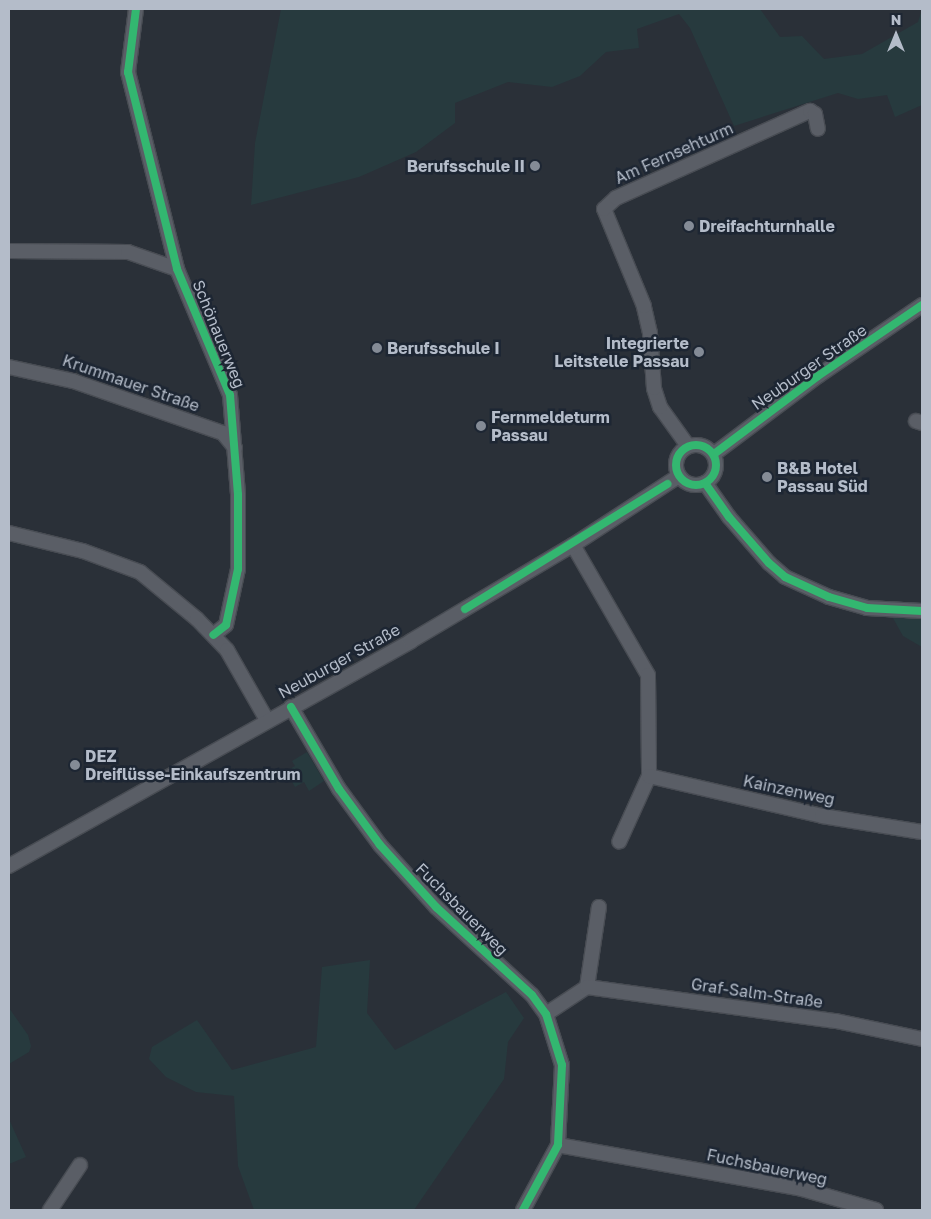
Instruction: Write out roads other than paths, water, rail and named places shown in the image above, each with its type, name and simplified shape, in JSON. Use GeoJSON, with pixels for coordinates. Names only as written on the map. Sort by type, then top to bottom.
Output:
{"type":"FeatureCollection","features":[{"type":"Feature","properties":{"kind":"street","name":"Schönauerweg"},"geometry":{"type":"LineString","coordinates":[[136,9],[128,72],[177,269],[230,396],[235,448],[238,569],[226,625],[214,636]]}},
{"type":"Feature","properties":{"kind":"street","name":"Am Fernsehturm"},"geometry":{"type":"LineString","coordinates":[[688,446],[660,407],[654,388],[650,333],[644,306],[604,209],[616,198],[810,111],[815,114],[818,129]]}},
{"type":"Feature","properties":{"kind":"street","name":"Schönauerweg"},"geometry":{"type":"LineString","coordinates":[[9,251],[128,252],[177,269]]}},
{"type":"Feature","properties":{"kind":"street","name":"Neuburger Straße"},"geometry":{"type":"LineString","coordinates":[[714,454],[818,376],[922,305]]}},
{"type":"Feature","properties":{"kind":"street","name":"Krummauer Straße"},"geometry":{"type":"LineString","coordinates":[[9,367],[73,381],[222,432],[235,448]]}},
{"type":"Feature","properties":{"kind":"street"},"geometry":{"type":"LineString","coordinates":[[688,446],[705,446],[714,454],[717,467],[705,483],[691,484],[680,476],[676,459],[688,446]]}},
{"type":"Feature","properties":{"kind":"street","name":"Neuburger Straße"},"geometry":{"type":"LineString","coordinates":[[9,866],[267,720],[412,641],[573,545],[680,476]]}},
{"type":"Feature","properties":{"kind":"street"},"geometry":{"type":"LineString","coordinates":[[705,483],[728,518],[768,564],[785,577],[822,594],[867,608],[922,611]]}},
{"type":"Feature","properties":{"kind":"street"},"geometry":{"type":"LineString","coordinates":[[9,533],[83,551],[140,572],[214,636],[227,650],[267,720]]}},
{"type":"Feature","properties":{"kind":"street"},"geometry":{"type":"LineString","coordinates":[[573,545],[648,675],[649,776],[619,842]]}},
{"type":"Feature","properties":{"kind":"street","name":"Fuchsbauerweg"},"geometry":{"type":"LineString","coordinates":[[291,707],[339,789],[380,845],[436,907],[532,995],[546,1014],[562,1065],[558,1145],[802,1189],[876,1210]]}},
{"type":"Feature","properties":{"kind":"street","name":"Kainzenweg"},"geometry":{"type":"LineString","coordinates":[[649,776],[822,816],[922,832]]}},
{"type":"Feature","properties":{"kind":"street"},"geometry":{"type":"LineString","coordinates":[[546,1014],[587,988],[599,907]]}},
{"type":"Feature","properties":{"kind":"street","name":"Graf-Salm-Straße"},"geometry":{"type":"LineString","coordinates":[[587,988],[836,1021],[922,1039]]}},
{"type":"Feature","properties":{"kind":"street"},"geometry":{"type":"LineString","coordinates":[[523,1210],[558,1145]]}},
{"type":"Feature","properties":{"kind":"street"},"geometry":{"type":"LineString","coordinates":[[50,1210],[80,1165]]}},
{"type":"Feature","properties":{"kind":"place","name":"Berufsschule II"},"geometry":{"type":"Point","coordinates":[535,166]}},
{"type":"Feature","properties":{"kind":"place","name":"Dreifachturnhalle"},"geometry":{"type":"Point","coordinates":[689,226]}},
{"type":"Feature","properties":{"kind":"place","name":"Berufsschule I"},"geometry":{"type":"Point","coordinates":[377,348]}},
{"type":"Feature","properties":{"kind":"place","name":"Integrierte Leitstelle Passau"},"geometry":{"type":"Point","coordinates":[699,352]}},
{"type":"Feature","properties":{"kind":"place","name":"Fernmeldeturm Passau"},"geometry":{"type":"Point","coordinates":[481,426]}},
{"type":"Feature","properties":{"kind":"place","name":"B&B Hotel Passau Süd"},"geometry":{"type":"Point","coordinates":[767,477]}},
{"type":"Feature","properties":{"kind":"place","name":"DEZ Dreiflüsse-Einkaufszentrum"},"geometry":{"type":"Point","coordinates":[75,765]}}]}
